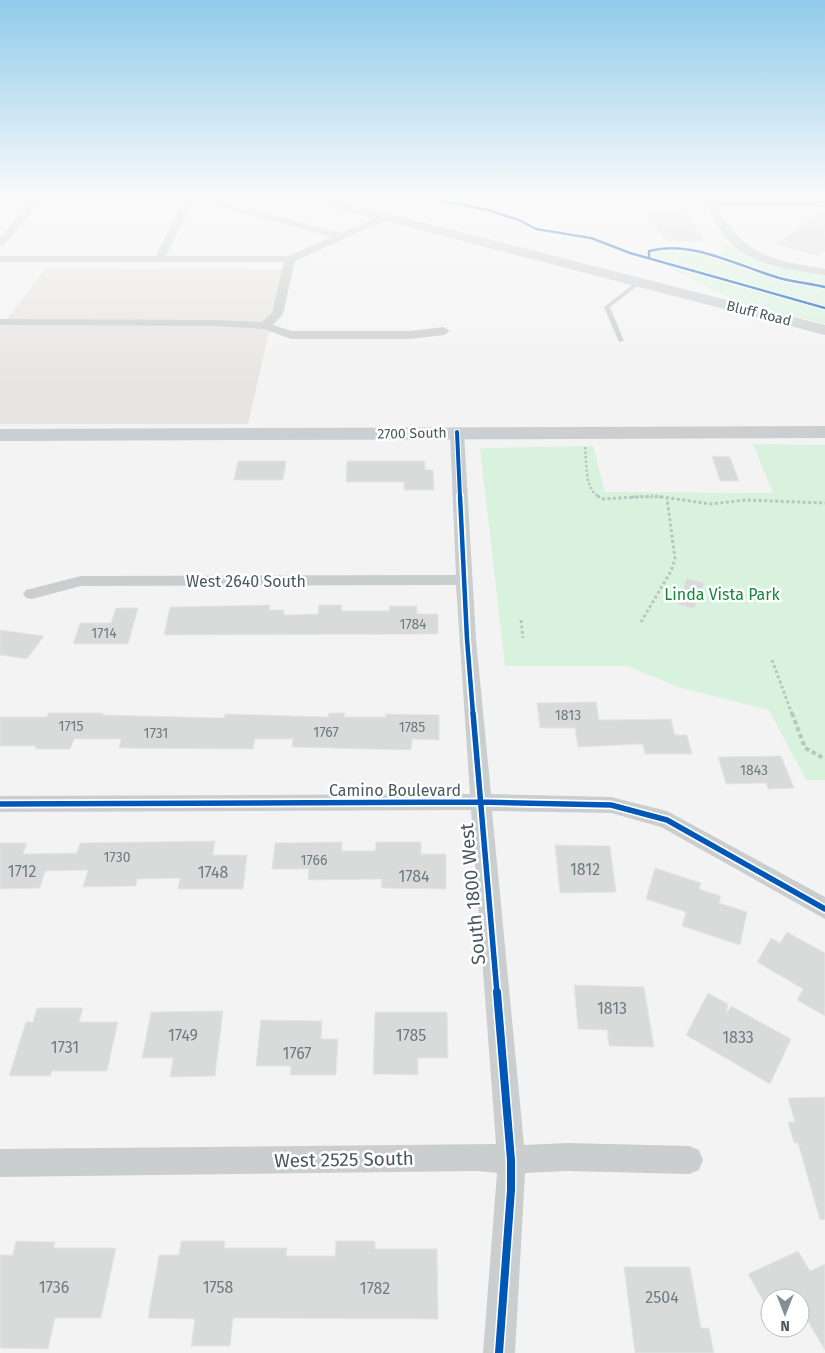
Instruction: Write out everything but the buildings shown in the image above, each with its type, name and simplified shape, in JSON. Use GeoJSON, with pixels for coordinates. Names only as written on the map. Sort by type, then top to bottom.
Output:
{"type":"FeatureCollection","features":[{"type":"Feature","properties":{"kind":"main road","name":"Bluff Road"},"geometry":{"type":"LineString","coordinates":[[561,262],[825,330]]}},
{"type":"Feature","properties":{"kind":"main road","name":"2700 South"},"geometry":{"type":"LineString","coordinates":[[0,435],[145,436],[457,432],[825,432]]}},
{"type":"Feature","properties":{"kind":"street"},"geometry":{"type":"LineString","coordinates":[[265,326],[277,314],[289,262]]}},
{"type":"Feature","properties":{"kind":"street"},"geometry":{"type":"LineString","coordinates":[[784,262],[825,272]]}},
{"type":"Feature","properties":{"kind":"street"},"geometry":{"type":"LineString","coordinates":[[0,322],[265,326],[291,335],[410,335],[444,331]]}},
{"type":"Feature","properties":{"kind":"street","name":"South 1800 West"},"geometry":{"type":"LineString","coordinates":[[457,432],[462,580],[510,1160],[511,1190],[499,1353]]}},
{"type":"Feature","properties":{"kind":"street","name":"West 2640 South"},"geometry":{"type":"LineString","coordinates":[[32,594],[80,581],[462,580]]}},
{"type":"Feature","properties":{"kind":"street","name":"Camino Boulevard"},"geometry":{"type":"LineString","coordinates":[[0,804],[479,802],[611,805],[667,820],[825,909]]}},
{"type":"Feature","properties":{"kind":"street","name":"West 2525 South"},"geometry":{"type":"LineString","coordinates":[[0,1163],[478,1158],[510,1160],[567,1158],[689,1160]]}},
{"type":"Feature","properties":{"kind":"lane"},"geometry":{"type":"LineString","coordinates":[[621,341],[607,308],[639,282]]}},
{"type":"Feature","properties":{"kind":"path"},"geometry":{"type":"LineString","coordinates":[[584,444],[590,488],[594,495],[604,498],[667,498],[711,504],[746,500],[807,504],[825,503]]}},
{"type":"Feature","properties":{"kind":"path"},"geometry":{"type":"LineString","coordinates":[[641,622],[671,571],[675,559],[667,498]]}},
{"type":"Feature","properties":{"kind":"path"},"geometry":{"type":"LineString","coordinates":[[521,620],[523,638]]}},
{"type":"Feature","properties":{"kind":"path"},"geometry":{"type":"LineString","coordinates":[[772,660],[805,748],[825,759]]}},
{"type":"Feature","properties":{"kind":"shaded area"},"geometry":{"type":"Polygon","coordinates":[[[46,268],[283,269],[248,424],[0,424],[0,328],[46,268]]]}},
{"type":"Feature","properties":{"kind":"green space"},"geometry":{"type":"Polygon","coordinates":[[[659,262],[788,262],[825,272],[825,324],[742,304],[659,262]]]}},
{"type":"Feature","properties":{"kind":"green space","name":"Linda Vista Park"},"geometry":{"type":"Polygon","coordinates":[[[753,444],[825,445],[825,780],[806,780],[769,710],[678,687],[627,666],[505,666],[480,448],[593,446],[605,492],[773,493],[753,444]]]}},
{"type":"Feature","properties":{"kind":"cycle path"},"geometry":{"type":"LineString","coordinates":[[662,262],[825,308]]}},
{"type":"Feature","properties":{"kind":"cycle path"},"geometry":{"type":"LineString","coordinates":[[732,262],[787,280],[825,287]]}},
{"type":"Feature","properties":{"kind":"cycle path"},"geometry":{"type":"LineString","coordinates":[[457,432],[467,639],[511,1160],[511,1190],[499,1353]]}},
{"type":"Feature","properties":{"kind":"cycle path"},"geometry":{"type":"LineString","coordinates":[[0,804],[479,802],[611,805],[667,820],[825,909]]}}]}
